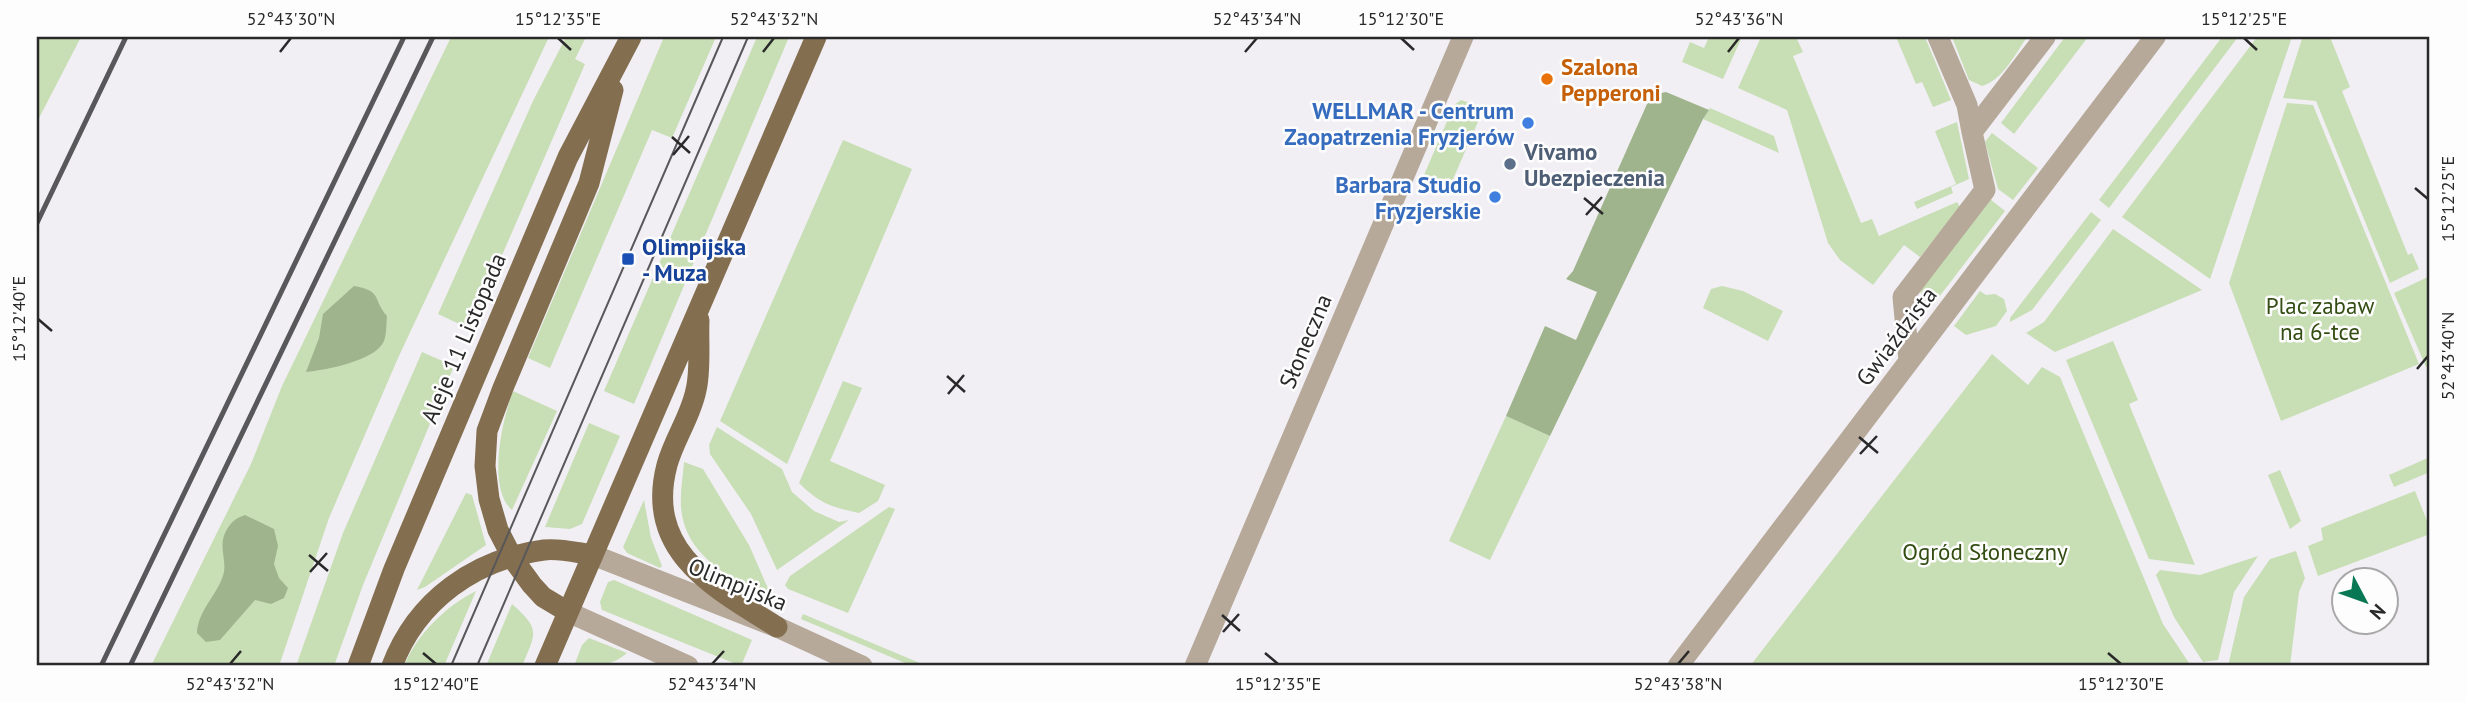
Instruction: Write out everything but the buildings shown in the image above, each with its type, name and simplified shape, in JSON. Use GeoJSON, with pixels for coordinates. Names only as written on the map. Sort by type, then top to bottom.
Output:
{"type":"FeatureCollection","features":[{"type":"Feature","properties":{"kind":"main road","name":"Aleje 11 Listopada"},"geometry":{"type":"LineString","coordinates":[[358,666],[394,569],[568,157],[631,37]]}},
{"type":"Feature","properties":{"kind":"main road"},"geometry":{"type":"LineString","coordinates":[[545,666],[816,37]]}},
{"type":"Feature","properties":{"kind":"main road"},"geometry":{"type":"LineString","coordinates":[[568,612],[543,597],[512,557],[498,530],[489,499],[485,466],[487,431],[589,183],[622,58]]}},
{"type":"Feature","properties":{"kind":"main road"},"geometry":{"type":"LineString","coordinates":[[700,306],[696,390],[667,464],[663,485],[662,506],[666,527],[680,552],[698,573],[777,627]]}},
{"type":"Feature","properties":{"kind":"main road"},"geometry":{"type":"LineString","coordinates":[[392,666],[407,633],[433,602],[470,572],[491,563],[547,549],[593,555]]}},
{"type":"Feature","properties":{"kind":"street","name":"Słoneczna"},"geometry":{"type":"LineString","coordinates":[[1195,666],[1463,37]]}},
{"type":"Feature","properties":{"kind":"street"},"geometry":{"type":"LineString","coordinates":[[1909,361],[1903,297],[1985,190],[1967,105],[1938,37]]}},
{"type":"Feature","properties":{"kind":"street"},"geometry":{"type":"LineString","coordinates":[[1972,132],[2045,37]]}},
{"type":"Feature","properties":{"kind":"street","name":"Gwiaździsta"},"geometry":{"type":"LineString","coordinates":[[1678,666],[2155,37]]}},
{"type":"Feature","properties":{"kind":"street","name":"Olimpijska"},"geometry":{"type":"LineString","coordinates":[[593,555],[777,627],[862,666]]}},
{"type":"Feature","properties":{"kind":"street"},"geometry":{"type":"LineString","coordinates":[[568,612],[688,666]]}},
{"type":"Feature","properties":{"kind":"green space"},"geometry":{"type":"Polygon","coordinates":[[[37,37],[81,37],[37,122],[37,37]]]}},
{"type":"Feature","properties":{"kind":"green space"},"geometry":{"type":"Polygon","coordinates":[[[451,37],[549,37],[398,358],[329,518],[279,666],[151,666],[251,464],[282,386],[451,37]]]}},
{"type":"Feature","properties":{"kind":"green space"},"geometry":{"type":"Polygon","coordinates":[[[566,37],[586,37],[575,59],[585,64],[470,329],[438,314],[533,101],[566,37]]]}},
{"type":"Feature","properties":{"kind":"green space"},"geometry":{"type":"Polygon","coordinates":[[[664,37],[716,37],[672,138],[652,130],[550,368],[528,358],[664,37]]]}},
{"type":"Feature","properties":{"kind":"green space"},"geometry":{"type":"Polygon","coordinates":[[[757,37],[789,37],[634,404],[604,391],[757,37]]]}},
{"type":"Feature","properties":{"kind":"green space"},"geometry":{"type":"Polygon","coordinates":[[[1709,37],[1742,37],[1723,79],[1682,62],[1690,42],[1704,48],[1709,37]]]}},
{"type":"Feature","properties":{"kind":"green space"},"geometry":{"type":"Polygon","coordinates":[[[1761,37],[1796,37],[1803,52],[1793,56],[1861,223],[1872,219],[1879,236],[1957,202],[1960,207],[1920,257],[1904,245],[1873,285],[1840,260],[1828,243],[1787,110],[1738,88],[1761,37]]]}},
{"type":"Feature","properties":{"kind":"green space"},"geometry":{"type":"Polygon","coordinates":[[[1896,37],[1925,37],[1951,100],[1933,107],[1922,82],[1916,84],[1896,37]]]}},
{"type":"Feature","properties":{"kind":"green space"},"geometry":{"type":"Polygon","coordinates":[[[1952,37],[2027,37],[2002,73],[1982,86],[1969,80],[1952,37]]]}},
{"type":"Feature","properties":{"kind":"green space"},"geometry":{"type":"Polygon","coordinates":[[[2065,37],[2088,37],[2014,134],[2001,123],[2065,37]]]}},
{"type":"Feature","properties":{"kind":"green space"},"geometry":{"type":"Polygon","coordinates":[[[2222,37],[2238,37],[2109,208],[2099,200],[2222,37]]]}},
{"type":"Feature","properties":{"kind":"green space"},"geometry":{"type":"Polygon","coordinates":[[[2257,37],[2292,37],[2210,279],[2122,217],[2257,37]]]}},
{"type":"Feature","properties":{"kind":"green space"},"geometry":{"type":"Polygon","coordinates":[[[2330,37],[2350,87],[2342,91],[2408,255],[2412,253],[2419,269],[2390,283],[2316,101],[2283,98],[2302,39],[2330,37]]]}},
{"type":"Feature","properties":{"kind":"green space"},"geometry":{"type":"Polygon","coordinates":[[[1666,92],[1709,110],[1550,436],[1506,416],[1545,326],[1576,340],[1597,292],[1566,279],[1573,271],[1647,104],[1666,92]]]}},
{"type":"Feature","properties":{"kind":"green space"},"geometry":{"type":"Polygon","coordinates":[[[1461,100],[1484,108],[1447,193],[1421,182],[1454,105],[1461,100]]]}},
{"type":"Feature","properties":{"kind":"green space","name":"Plac zabaw na 6-tce"},"geometry":{"type":"Polygon","coordinates":[[[2287,103],[2313,105],[2419,364],[2281,421],[2229,283],[2287,103]]]}},
{"type":"Feature","properties":{"kind":"green space"},"geometry":{"type":"Polygon","coordinates":[[[1710,108],[1774,136],[1779,153],[1703,119],[1710,108]]]}},
{"type":"Feature","properties":{"kind":"green space"},"geometry":{"type":"Polygon","coordinates":[[[1957,122],[1969,179],[1951,187],[1953,193],[1917,209],[1914,202],[1956,184],[1935,131],[1957,122]]]}},
{"type":"Feature","properties":{"kind":"green space"},"geometry":{"type":"Polygon","coordinates":[[[1992,133],[2038,168],[2013,200],[1998,189],[1985,142],[1992,133]]]}},
{"type":"Feature","properties":{"kind":"green space"},"geometry":{"type":"Polygon","coordinates":[[[843,140],[912,169],[787,464],[720,421],[843,140]]]}},
{"type":"Feature","properties":{"kind":"green space"},"geometry":{"type":"Polygon","coordinates":[[[1990,199],[2005,211],[1932,306],[1922,299],[1920,288],[1990,199]]]}},
{"type":"Feature","properties":{"kind":"green space"},"geometry":{"type":"Polygon","coordinates":[[[2091,212],[2101,220],[2032,310],[2010,322],[2010,318],[2091,212]]]}},
{"type":"Feature","properties":{"kind":"green space"},"geometry":{"type":"Polygon","coordinates":[[[2113,229],[2202,290],[2055,352],[2026,333],[2044,322],[2113,229]]]}},
{"type":"Feature","properties":{"kind":"green space"},"geometry":{"type":"Polygon","coordinates":[[[2430,276],[2430,365],[2426,367],[2394,293],[2430,276]]]}},
{"type":"Feature","properties":{"kind":"green space"},"geometry":{"type":"Polygon","coordinates":[[[354,286],[373,293],[387,316],[383,343],[360,360],[306,372],[319,338],[323,314],[354,286]]]}},
{"type":"Feature","properties":{"kind":"green space"},"geometry":{"type":"Polygon","coordinates":[[[1722,286],[1743,291],[1783,311],[1768,341],[1703,308],[1711,289],[1722,286]]]}},
{"type":"Feature","properties":{"kind":"green space"},"geometry":{"type":"Polygon","coordinates":[[[1980,291],[2004,299],[2007,311],[1996,326],[1966,335],[1954,326],[1980,291]]]}},
{"type":"Feature","properties":{"kind":"green space"},"geometry":{"type":"Polygon","coordinates":[[[2113,341],[2138,400],[2129,404],[2195,565],[2149,559],[2066,360],[2113,341]]]}},
{"type":"Feature","properties":{"kind":"green space"},"geometry":{"type":"Polygon","coordinates":[[[422,352],[454,366],[363,585],[334,666],[296,666],[343,533],[422,352]]]}},
{"type":"Feature","properties":{"kind":"green space","name":"Ogród Słoneczny"},"geometry":{"type":"Polygon","coordinates":[[[1992,354],[2028,385],[2042,367],[2060,377],[2163,624],[2191,666],[1750,666],[1992,354]]]}},
{"type":"Feature","properties":{"kind":"green space"},"geometry":{"type":"Polygon","coordinates":[[[843,381],[862,388],[830,461],[885,485],[878,501],[859,513],[827,504],[799,483],[843,381]]]}},
{"type":"Feature","properties":{"kind":"green space"},"geometry":{"type":"Polygon","coordinates":[[[513,391],[557,411],[512,510],[504,499],[498,469],[501,434],[513,391]]]}},
{"type":"Feature","properties":{"kind":"green space"},"geometry":{"type":"Polygon","coordinates":[[[1506,416],[1550,436],[1490,560],[1449,541],[1506,416]]]}},
{"type":"Feature","properties":{"kind":"green space"},"geometry":{"type":"Polygon","coordinates":[[[589,423],[620,436],[582,524],[570,529],[545,527],[589,423]]]}},
{"type":"Feature","properties":{"kind":"green space"},"geometry":{"type":"Polygon","coordinates":[[[717,427],[782,469],[792,492],[814,511],[839,522],[849,520],[777,570],[751,514],[710,454],[709,445],[717,427]]]}},
{"type":"Feature","properties":{"kind":"green space"},"geometry":{"type":"Polygon","coordinates":[[[2430,457],[2430,472],[2394,487],[2389,475],[2430,457]]]}},
{"type":"Feature","properties":{"kind":"green space"},"geometry":{"type":"Polygon","coordinates":[[[684,462],[703,469],[749,545],[770,593],[768,598],[725,574],[700,552],[691,539],[684,524],[681,507],[684,462]]]}},
{"type":"Feature","properties":{"kind":"green space"},"geometry":{"type":"Polygon","coordinates":[[[2280,470],[2301,521],[2290,529],[2268,475],[2280,470]]]}},
{"type":"Feature","properties":{"kind":"green space"},"geometry":{"type":"Polygon","coordinates":[[[2415,491],[2430,534],[2345,566],[2330,566],[2330,572],[2318,576],[2308,546],[2323,540],[2321,528],[2415,491]]]}},
{"type":"Feature","properties":{"kind":"green space"},"geometry":{"type":"Polygon","coordinates":[[[466,493],[472,495],[486,545],[417,590],[466,493]]]}},
{"type":"Feature","properties":{"kind":"green space"},"geometry":{"type":"Polygon","coordinates":[[[644,500],[651,538],[662,566],[660,568],[627,553],[623,547],[644,500]]]}},
{"type":"Feature","properties":{"kind":"green space"},"geometry":{"type":"Polygon","coordinates":[[[889,507],[895,509],[848,613],[788,589],[785,585],[790,576],[889,507]]]}},
{"type":"Feature","properties":{"kind":"green space"},"geometry":{"type":"Polygon","coordinates":[[[245,515],[274,529],[278,546],[274,564],[279,578],[288,588],[284,598],[271,604],[255,600],[220,640],[206,642],[197,633],[198,624],[224,572],[223,538],[231,524],[245,515]]]}},
{"type":"Feature","properties":{"kind":"green space"},"geometry":{"type":"Polygon","coordinates":[[[2296,551],[2305,578],[2299,592],[2290,666],[2228,666],[2244,597],[2270,559],[2296,551]]]}},
{"type":"Feature","properties":{"kind":"green space"},"geometry":{"type":"Polygon","coordinates":[[[2258,556],[2234,592],[2218,660],[2203,662],[2174,617],[2156,575],[2160,570],[2200,575],[2258,556]]]}},
{"type":"Feature","properties":{"kind":"green space"},"geometry":{"type":"Polygon","coordinates":[[[614,580],[752,640],[741,666],[602,610],[600,602],[608,582],[614,580]]]}},
{"type":"Feature","properties":{"kind":"green space"},"geometry":{"type":"Polygon","coordinates":[[[476,591],[444,666],[404,666],[417,643],[434,622],[476,591]]]}},
{"type":"Feature","properties":{"kind":"green space"},"geometry":{"type":"Polygon","coordinates":[[[512,604],[532,626],[533,638],[527,655],[522,666],[486,666],[512,604]]]}},
{"type":"Feature","properties":{"kind":"green space"},"geometry":{"type":"Polygon","coordinates":[[[803,614],[927,666],[912,666],[801,619],[803,614]]]}},
{"type":"Feature","properties":{"kind":"green space"},"geometry":{"type":"Polygon","coordinates":[[[589,638],[627,653],[609,663],[574,666],[582,645],[589,638]]]}},
{"type":"Feature","properties":{"kind":"tram line"},"geometry":{"type":"LineString","coordinates":[[451,666],[723,37]]}},
{"type":"Feature","properties":{"kind":"tram line"},"geometry":{"type":"LineString","coordinates":[[477,666],[748,37]]}},
{"type":"Feature","properties":{"kind":"railway"},"geometry":{"type":"LineString","coordinates":[[37,223],[126,37]]}},
{"type":"Feature","properties":{"kind":"railway"},"geometry":{"type":"LineString","coordinates":[[101,666],[404,37]]}},
{"type":"Feature","properties":{"kind":"railway"},"geometry":{"type":"LineString","coordinates":[[130,666],[433,37]]}},
{"type":"Feature","properties":{"kind":"place","name":"Szalona Pepperoni"},"geometry":{"type":"Point","coordinates":[1547,79]}},
{"type":"Feature","properties":{"kind":"place","name":"WELLMAR - Centrum Zaopatrzenia Fryzjerów"},"geometry":{"type":"Point","coordinates":[1528,123]}},
{"type":"Feature","properties":{"kind":"place","name":"Vivamo Ubezpieczenia"},"geometry":{"type":"Point","coordinates":[1510,164]}},
{"type":"Feature","properties":{"kind":"place","name":"Barbara Studio Fryzjerskie"},"geometry":{"type":"Point","coordinates":[1495,197]}},
{"type":"Feature","properties":{"kind":"place","name":"Olimpijska - Muza"},"geometry":{"type":"Point","coordinates":[628,259]}}]}
